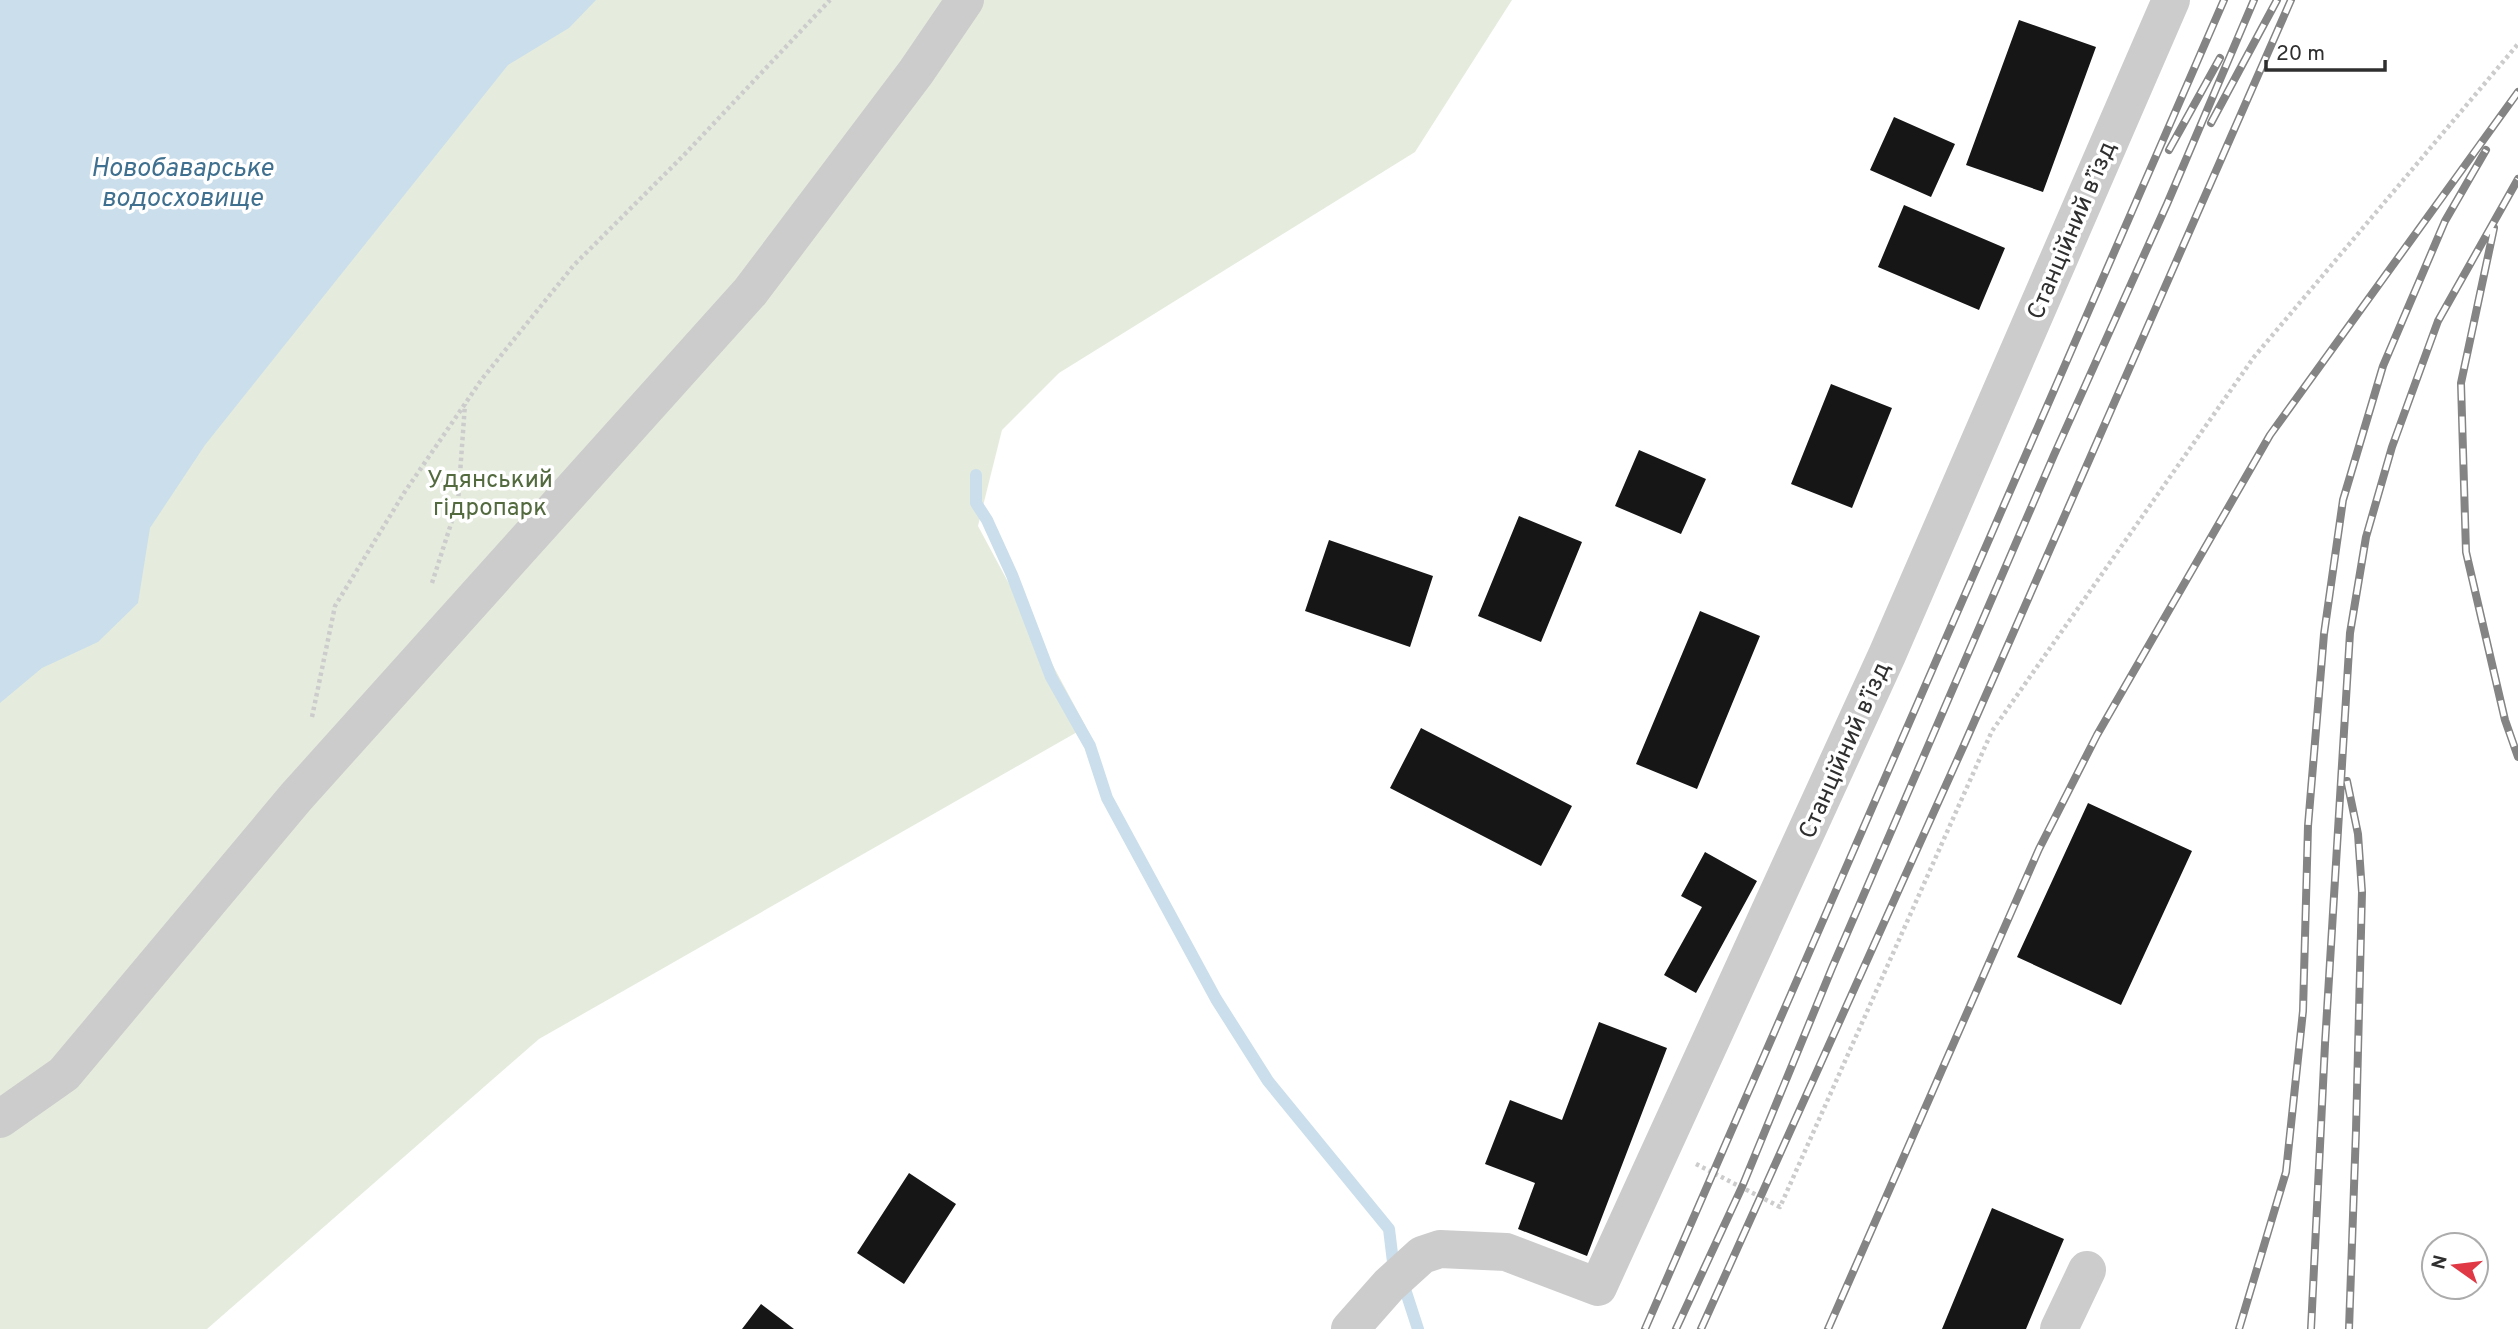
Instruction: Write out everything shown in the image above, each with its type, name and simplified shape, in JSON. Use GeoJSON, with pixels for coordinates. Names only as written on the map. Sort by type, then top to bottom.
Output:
{"type":"FeatureCollection","features":[{"type":"Feature","properties":{"kind":"street"},"geometry":{"type":"LineString","coordinates":[[0,1119],[64,1074],[296,797],[750,292],[916,72],[965,0]]}},
{"type":"Feature","properties":{"kind":"street","name":"Станційний в’їзд"},"geometry":{"type":"LineString","coordinates":[[1350,1329],[1389,1284],[1422,1255],[1440,1250],[1506,1252],[1598,1287],[1887,655],[2171,0]]}},
{"type":"Feature","properties":{"kind":"street"},"geometry":{"type":"LineString","coordinates":[[2059,1329],[2087,1270]]}},
{"type":"Feature","properties":{"kind":"path"},"geometry":{"type":"LineString","coordinates":[[311,722],[335,606],[404,493],[465,403],[574,264],[684,155],[830,0]]}},
{"type":"Feature","properties":{"kind":"path"},"geometry":{"type":"LineString","coordinates":[[1663,1148],[1780,1208],[1992,731],[2254,357],[2518,44]]}},
{"type":"Feature","properties":{"kind":"path"},"geometry":{"type":"LineString","coordinates":[[431,587],[458,502],[465,403]]}},
{"type":"Feature","properties":{"kind":"green space","name":"Удянський гідропарк"},"geometry":{"type":"Polygon","coordinates":[[[0,0],[1512,0],[1415,152],[1059,373],[1002,430],[978,526],[1086,727],[539,1039],[207,1329],[0,1329],[0,0]]]}},
{"type":"Feature","properties":{"kind":"water","name":"Новобаварське водосховище"},"geometry":{"type":"Polygon","coordinates":[[[0,0],[596,0],[569,28],[508,65],[205,445],[150,528],[138,603],[98,642],[42,668],[0,703],[0,0]]]}},
{"type":"Feature","properties":{"kind":"building"},"geometry":{"type":"Polygon","coordinates":[[[2019,20],[2096,47],[2043,192],[1966,165],[2019,20]]]}},
{"type":"Feature","properties":{"kind":"building"},"geometry":{"type":"Polygon","coordinates":[[[1894,117],[1955,144],[1931,197],[1870,170],[1894,117]]]}},
{"type":"Feature","properties":{"kind":"building"},"geometry":{"type":"Polygon","coordinates":[[[1904,205],[2005,248],[1979,310],[1878,267],[1904,205]]]}},
{"type":"Feature","properties":{"kind":"building"},"geometry":{"type":"Polygon","coordinates":[[[1831,384],[1892,408],[1852,508],[1791,484],[1831,384]]]}},
{"type":"Feature","properties":{"kind":"building"},"geometry":{"type":"Polygon","coordinates":[[[1639,450],[1706,479],[1681,534],[1615,506],[1639,450]]]}},
{"type":"Feature","properties":{"kind":"building"},"geometry":{"type":"Polygon","coordinates":[[[1519,516],[1582,542],[1541,642],[1478,616],[1519,516]]]}},
{"type":"Feature","properties":{"kind":"building"},"geometry":{"type":"Polygon","coordinates":[[[1329,540],[1433,576],[1410,647],[1305,611],[1329,540]]]}},
{"type":"Feature","properties":{"kind":"building"},"geometry":{"type":"Polygon","coordinates":[[[1700,611],[1760,636],[1697,789],[1636,764],[1700,611]]]}},
{"type":"Feature","properties":{"kind":"building"},"geometry":{"type":"Polygon","coordinates":[[[1421,728],[1572,806],[1541,866],[1390,788],[1421,728]]]}},
{"type":"Feature","properties":{"kind":"building"},"geometry":{"type":"Polygon","coordinates":[[[2088,803],[2192,851],[2121,1005],[2017,957],[2088,803]]]}},
{"type":"Feature","properties":{"kind":"building"},"geometry":{"type":"Polygon","coordinates":[[[1705,852],[1757,881],[1696,993],[1664,975],[1702,907],[1681,896],[1705,852]]]}},
{"type":"Feature","properties":{"kind":"building"},"geometry":{"type":"Polygon","coordinates":[[[1599,1022],[1667,1048],[1587,1256],[1518,1229],[1535,1183],[1485,1164],[1510,1100],[1562,1120],[1599,1022]]]}},
{"type":"Feature","properties":{"kind":"building"},"geometry":{"type":"Polygon","coordinates":[[[909,1173],[956,1204],[904,1284],[857,1253],[909,1173]]]}},
{"type":"Feature","properties":{"kind":"building"},"geometry":{"type":"Polygon","coordinates":[[[1992,1208],[2064,1239],[2026,1329],[1942,1329],[1992,1208]]]}},
{"type":"Feature","properties":{"kind":"building"},"geometry":{"type":"Polygon","coordinates":[[[761,1304],[794,1329],[742,1329],[761,1304]]]}},
{"type":"Feature","properties":{"kind":"waterway"},"geometry":{"type":"LineString","coordinates":[[976,475],[976,503],[987,520],[1012,575],[1051,677],[1090,746],[1107,798],[1216,999],[1268,1081],[1389,1229],[1393,1262],[1418,1329]]}},
{"type":"Feature","properties":{"kind":"railway"},"geometry":{"type":"LineString","coordinates":[[1645,1329],[2224,0]]}},
{"type":"Feature","properties":{"kind":"railway"},"geometry":{"type":"LineString","coordinates":[[1676,1329],[1742,1187],[1832,968],[2254,0]]}},
{"type":"Feature","properties":{"kind":"railway"},"geometry":{"type":"LineString","coordinates":[[2211,123],[2277,0]]}},
{"type":"Feature","properties":{"kind":"railway"},"geometry":{"type":"LineString","coordinates":[[1701,1329],[1964,745],[2291,0]]}},
{"type":"Feature","properties":{"kind":"railway"},"geometry":{"type":"LineString","coordinates":[[2169,150],[2220,58]]}},
{"type":"Feature","properties":{"kind":"railway"},"geometry":{"type":"LineString","coordinates":[[1828,1329],[2039,849],[2097,735],[2270,435],[2518,92]]}},
{"type":"Feature","properties":{"kind":"railway"},"geometry":{"type":"LineString","coordinates":[[2239,1329],[2286,1172],[2303,1011],[2308,826],[2324,634],[2343,500],[2383,366],[2445,221],[2486,150]]}},
{"type":"Feature","properties":{"kind":"railway"},"geometry":{"type":"LineString","coordinates":[[2311,1329],[2350,633],[2366,537],[2392,447],[2438,321],[2518,179]]}},
{"type":"Feature","properties":{"kind":"railway"},"geometry":{"type":"LineString","coordinates":[[2494,228],[2461,383],[2466,552],[2505,720],[2518,757]]}},
{"type":"Feature","properties":{"kind":"railway"},"geometry":{"type":"LineString","coordinates":[[2347,781],[2358,834],[2362,892],[2349,1329]]}}]}
